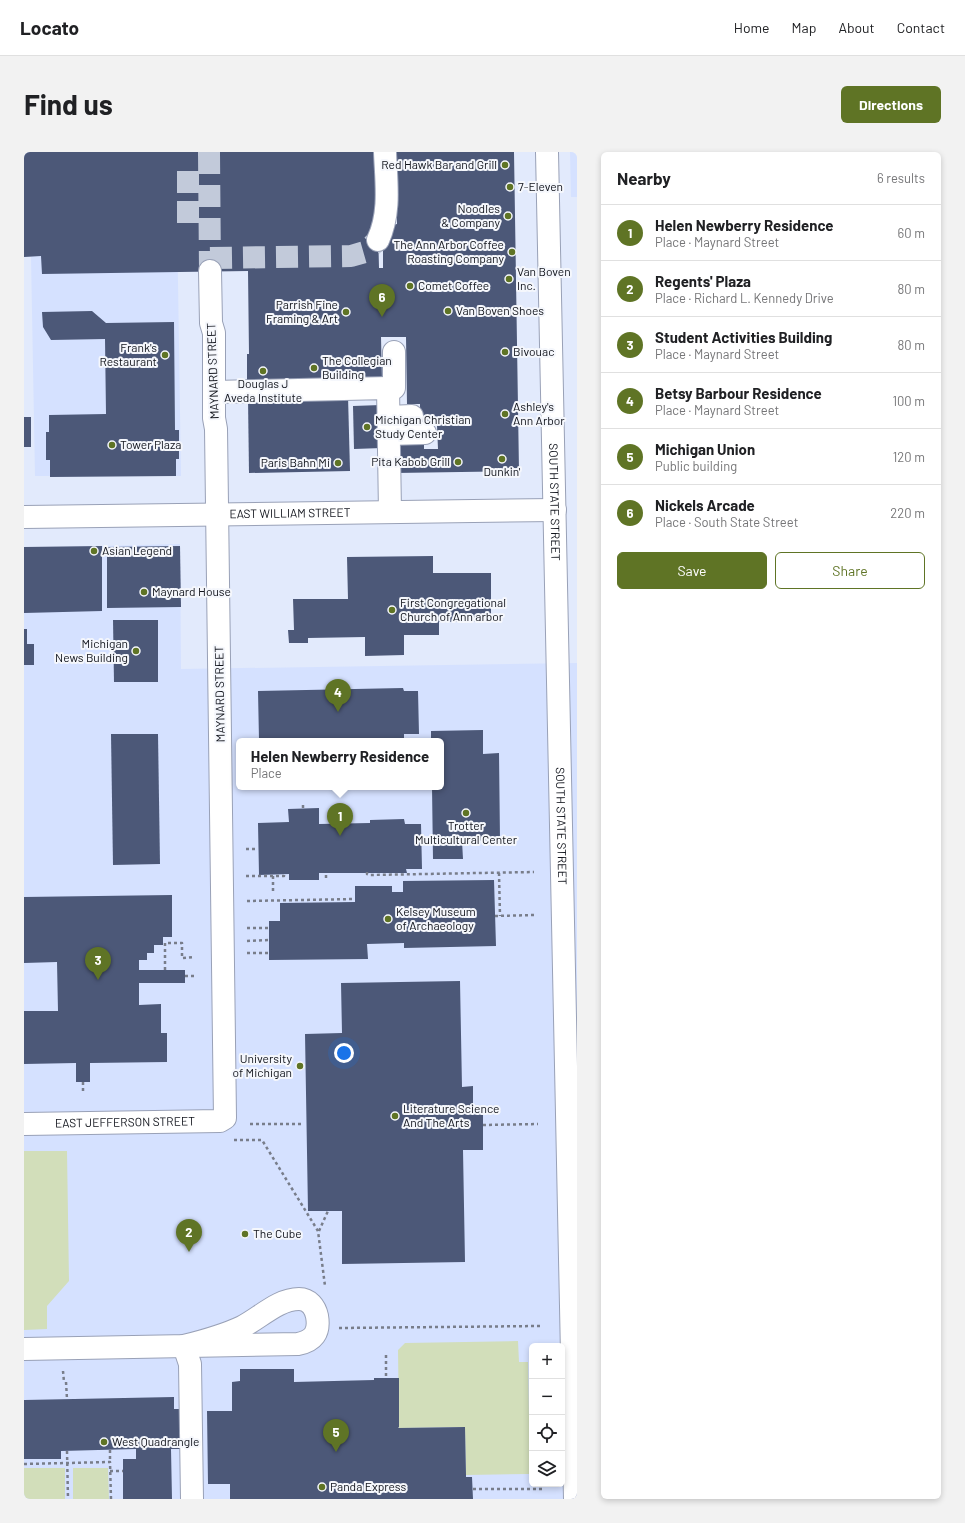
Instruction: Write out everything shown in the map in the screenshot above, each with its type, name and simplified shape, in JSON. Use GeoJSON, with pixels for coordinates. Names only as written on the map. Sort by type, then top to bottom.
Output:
{"type":"FeatureCollection","features":[{"type":"Feature","properties":{"kind":"street"},"geometry":{"type":"LineString","coordinates":[[378,240],[384,228],[387,214],[385,152]]}},
{"type":"Feature","properties":{"kind":"street","name":"SOUTH STATE STREET"},"geometry":{"type":"LineString","coordinates":[[547,152],[575,1499]]}},
{"type":"Feature","properties":{"kind":"street","name":"MAYNARD STREET"},"geometry":{"type":"LineString","coordinates":[[210,271],[211,323],[214,333],[214,418],[216,428],[226,1118]]}},
{"type":"Feature","properties":{"kind":"street"},"geometry":{"type":"LineString","coordinates":[[214,392],[394,388],[394,352]]}},
{"type":"Feature","properties":{"kind":"street"},"geometry":{"type":"LineString","coordinates":[[388,388],[390,512]]}},
{"type":"Feature","properties":{"kind":"street"},"geometry":{"type":"LineString","coordinates":[[388,425],[412,416]]}},
{"type":"Feature","properties":{"kind":"street"},"geometry":{"type":"LineString","coordinates":[[388,425],[425,433]]}},
{"type":"Feature","properties":{"kind":"street","name":"EAST WILLIAM STREET"},"geometry":{"type":"LineString","coordinates":[[24,517],[555,510]]}},
{"type":"Feature","properties":{"kind":"street","name":"EAST JEFFERSON STREET"},"geometry":{"type":"LineString","coordinates":[[24,1124],[220,1121],[226,1118]]}},
{"type":"Feature","properties":{"kind":"street"},"geometry":{"type":"LineString","coordinates":[[24,1349],[298,1344],[307,1342],[314,1337],[318,1320],[317,1313],[311,1303],[305,1299],[293,1299],[268,1310],[243,1326],[220,1336],[184,1346]]}},
{"type":"Feature","properties":{"kind":"street"},"geometry":{"type":"LineString","coordinates":[[184,1346],[190,1364],[192,1499]]}},
{"type":"Feature","properties":{"kind":"path"},"geometry":{"type":"LineString","coordinates":[[246,849],[258,849]]}},
{"type":"Feature","properties":{"kind":"path"},"geometry":{"type":"LineString","coordinates":[[367,872],[367,874],[370,875],[534,872]]}},
{"type":"Feature","properties":{"kind":"path"},"geometry":{"type":"LineString","coordinates":[[499,873],[500,916]]}},
{"type":"Feature","properties":{"kind":"path"},"geometry":{"type":"LineString","coordinates":[[246,876],[284,876],[284,874]]}},
{"type":"Feature","properties":{"kind":"path"},"geometry":{"type":"LineString","coordinates":[[273,876],[273,892]]}},
{"type":"Feature","properties":{"kind":"path"},"geometry":{"type":"LineString","coordinates":[[246,901],[346,901],[356,899]]}},
{"type":"Feature","properties":{"kind":"path"},"geometry":{"type":"LineString","coordinates":[[495,916],[535,915]]}},
{"type":"Feature","properties":{"kind":"path"},"geometry":{"type":"LineString","coordinates":[[247,928],[269,928]]}},
{"type":"Feature","properties":{"kind":"path"},"geometry":{"type":"LineString","coordinates":[[247,941],[269,940]]}},
{"type":"Feature","properties":{"kind":"path"},"geometry":{"type":"LineString","coordinates":[[165,970],[165,943],[182,943],[182,958],[194,957]]}},
{"type":"Feature","properties":{"kind":"path"},"geometry":{"type":"LineString","coordinates":[[247,953],[269,953]]}},
{"type":"Feature","properties":{"kind":"path"},"geometry":{"type":"LineString","coordinates":[[185,976],[195,976]]}},
{"type":"Feature","properties":{"kind":"path"},"geometry":{"type":"LineString","coordinates":[[83,1082],[83,1094]]}},
{"type":"Feature","properties":{"kind":"path"},"geometry":{"type":"LineString","coordinates":[[250,1124],[301,1124]]}},
{"type":"Feature","properties":{"kind":"path"},"geometry":{"type":"LineString","coordinates":[[483,1125],[538,1124]]}},
{"type":"Feature","properties":{"kind":"path"},"geometry":{"type":"LineString","coordinates":[[227,1140],[262,1140],[318,1231],[328,1211]]}},
{"type":"Feature","properties":{"kind":"path"},"geometry":{"type":"LineString","coordinates":[[332,1328],[540,1326]]}},
{"type":"Feature","properties":{"kind":"path"},"geometry":{"type":"LineString","coordinates":[[386,1355],[386,1378]]}},
{"type":"Feature","properties":{"kind":"path"},"geometry":{"type":"LineString","coordinates":[[66,1382],[67,1399]]}},
{"type":"Feature","properties":{"kind":"path"},"geometry":{"type":"LineString","coordinates":[[110,1450],[111,1499]]}},
{"type":"Feature","properties":{"kind":"path"},"geometry":{"type":"LineString","coordinates":[[67,1451],[68,1499]]}},
{"type":"Feature","properties":{"kind":"path"},"geometry":{"type":"LineString","coordinates":[[24,1464],[110,1462]]}},
{"type":"Feature","properties":{"kind":"path"},"geometry":{"type":"LineString","coordinates":[[110,1471],[123,1471]]}},
{"type":"Feature","properties":{"kind":"path"},"geometry":{"type":"LineString","coordinates":[[472,1489],[543,1489]]}},
{"type":"Feature","properties":{"kind":"shaded area"},"geometry":{"type":"Polygon","coordinates":[[[24,152],[176,152],[181,476],[35,476],[31,257],[24,257],[24,152]]]}},
{"type":"Feature","properties":{"kind":"shaded area"},"geometry":{"type":"Polygon","coordinates":[[[570,152],[577,152],[577,197],[571,197],[570,152]]]}},
{"type":"Feature","properties":{"kind":"shaded area","name":"University of Michigan"},"geometry":{"type":"Polygon","coordinates":[[[180,544],[181,669],[577,663],[577,1499],[24,1499],[24,548],[180,544]]]}},
{"type":"Feature","properties":{"kind":"green space"},"geometry":{"type":"Polygon","coordinates":[[[24,1151],[67,1151],[69,1281],[47,1306],[47,1329],[24,1330],[24,1151]]]}},
{"type":"Feature","properties":{"kind":"green space"},"geometry":{"type":"Polygon","coordinates":[[[518,1341],[519,1362],[528,1362],[529,1474],[466,1475],[465,1427],[398,1428],[398,1350],[405,1343],[518,1341]]]}},
{"type":"Feature","properties":{"kind":"green space"},"geometry":{"type":"Polygon","coordinates":[[[24,1468],[65,1468],[65,1499],[24,1499],[24,1468]]]}},
{"type":"Feature","properties":{"kind":"green space"},"geometry":{"type":"Polygon","coordinates":[[[73,1468],[108,1468],[109,1499],[73,1499],[73,1468]]]}},
{"type":"Feature","properties":{"kind":"building"},"geometry":{"type":"Polygon","coordinates":[[[24,152],[376,152],[379,268],[383,268],[383,243],[393,225],[397,224],[395,152],[514,152],[519,471],[395,473],[394,441],[424,440],[424,449],[438,449],[437,426],[420,426],[420,404],[407,404],[406,337],[381,337],[382,381],[247,387],[247,354],[249,354],[248,271],[42,274],[41,256],[24,257],[24,152]]]}},
{"type":"Feature","properties":{"kind":"building"},"geometry":{"type":"Polygon","coordinates":[[[92,311],[106,323],[174,322],[175,430],[179,430],[179,459],[176,459],[176,476],[50,477],[50,460],[46,460],[46,432],[49,432],[49,415],[106,414],[105,339],[51,340],[43,327],[42,312],[92,311]]]}},
{"type":"Feature","properties":{"kind":"building"},"geometry":{"type":"Polygon","coordinates":[[[348,396],[350,471],[249,473],[248,398],[348,396]]]}},
{"type":"Feature","properties":{"kind":"building","name":"Michigan Christian Study Center"},"geometry":{"type":"Polygon","coordinates":[[[381,405],[382,448],[354,449],[353,406],[381,405]]]}},
{"type":"Feature","properties":{"kind":"building"},"geometry":{"type":"Polygon","coordinates":[[[24,417],[31,417],[31,447],[24,447],[24,417]]]}},
{"type":"Feature","properties":{"kind":"building"},"geometry":{"type":"Polygon","coordinates":[[[102,546],[102,611],[24,613],[24,547],[102,546]]]}},
{"type":"Feature","properties":{"kind":"building","name":"Maynard House"},"geometry":{"type":"Polygon","coordinates":[[[180,546],[181,607],[107,608],[107,547],[180,546]]]}},
{"type":"Feature","properties":{"kind":"building","name":"First Congregational Church of Ann arbor"},"geometry":{"type":"Polygon","coordinates":[[[433,556],[433,573],[491,573],[491,621],[439,622],[439,635],[404,635],[404,655],[365,656],[365,637],[308,638],[308,643],[289,643],[288,630],[294,630],[293,599],[348,599],[347,557],[433,556]]]}},
{"type":"Feature","properties":{"kind":"building","name":"Michigan News Building"},"geometry":{"type":"Polygon","coordinates":[[[113,620],[158,620],[158,682],[114,682],[113,620]]]}},
{"type":"Feature","properties":{"kind":"building"},"geometry":{"type":"Polygon","coordinates":[[[24,629],[27,629],[27,644],[34,644],[34,665],[24,665],[24,629]]]}},
{"type":"Feature","properties":{"kind":"building"},"geometry":{"type":"Polygon","coordinates":[[[403,688],[404,691],[418,691],[419,734],[404,734],[404,738],[259,738],[258,691],[403,688]]]}},
{"type":"Feature","properties":{"kind":"building","name":"Trotter Multicultural Center"},"geometry":{"type":"Polygon","coordinates":[[[483,730],[483,754],[499,753],[500,840],[462,841],[463,859],[433,859],[432,790],[444,790],[444,738],[431,738],[431,731],[483,730]]]}},
{"type":"Feature","properties":{"kind":"building"},"geometry":{"type":"Polygon","coordinates":[[[111,734],[158,734],[160,864],[113,865],[111,734]]]}},
{"type":"Feature","properties":{"kind":"building"},"geometry":{"type":"Polygon","coordinates":[[[319,808],[319,824],[370,823],[370,820],[404,819],[405,824],[421,824],[422,869],[406,869],[407,873],[319,873],[319,880],[289,880],[289,874],[259,875],[258,823],[289,822],[288,809],[319,808]]]}},
{"type":"Feature","properties":{"kind":"building","name":"Kelsey Museum of Archaeology"},"geometry":{"type":"Polygon","coordinates":[[[494,880],[496,946],[404,948],[404,943],[367,944],[368,959],[269,960],[269,921],[280,921],[280,903],[355,902],[355,886],[392,886],[392,892],[403,892],[403,881],[494,880]]]}},
{"type":"Feature","properties":{"kind":"building"},"geometry":{"type":"Polygon","coordinates":[[[172,895],[172,937],[163,937],[163,945],[154,945],[154,953],[147,953],[147,960],[139,960],[139,970],[185,970],[185,983],[139,983],[139,1005],[161,1004],[161,1033],[167,1033],[167,1062],[90,1063],[90,1082],[76,1082],[76,1063],[24,1064],[24,1011],[58,1011],[57,962],[24,963],[24,897],[172,895]]]}},
{"type":"Feature","properties":{"kind":"building","name":"Literature Science And The Arts"},"geometry":{"type":"Polygon","coordinates":[[[460,981],[462,1087],[473,1086],[473,1107],[483,1107],[483,1150],[463,1150],[465,1262],[342,1264],[342,1211],[308,1211],[305,1034],[342,1033],[341,983],[460,981]]]}},
{"type":"Feature","properties":{"kind":"building"},"geometry":{"type":"Polygon","coordinates":[[[240,1369],[294,1369],[294,1382],[399,1378],[398,1428],[465,1427],[466,1477],[472,1477],[473,1499],[230,1499],[230,1484],[208,1484],[207,1411],[232,1411],[232,1382],[240,1381],[240,1369]]]}},
{"type":"Feature","properties":{"kind":"building","name":"West Quadrangle"},"geometry":{"type":"Polygon","coordinates":[[[174,1397],[174,1409],[185,1409],[184,1449],[171,1449],[172,1499],[123,1499],[123,1459],[136,1459],[136,1449],[61,1451],[61,1459],[24,1459],[24,1400],[174,1397]]]}},
{"type":"Feature","properties":{"kind":"tunnel"},"geometry":{"type":"LineString","coordinates":[[209,152],[210,271]]}},
{"type":"Feature","properties":{"kind":"tunnel"},"geometry":{"type":"LineString","coordinates":[[177,182],[209,182]]}},
{"type":"Feature","properties":{"kind":"tunnel"},"geometry":{"type":"LineString","coordinates":[[177,212],[209,212]]}},
{"type":"Feature","properties":{"kind":"tunnel"},"geometry":{"type":"LineString","coordinates":[[210,258],[351,256],[365,252],[378,240]]}},
{"type":"Feature","properties":{"kind":"place","name":"Red Hawk Bar and Grill"},"geometry":{"type":"Point","coordinates":[505,165]}},
{"type":"Feature","properties":{"kind":"place","name":"7-Eleven"},"geometry":{"type":"Point","coordinates":[510,187]}},
{"type":"Feature","properties":{"kind":"place","name":"Noodles & Company"},"geometry":{"type":"Point","coordinates":[508,216]}},
{"type":"Feature","properties":{"kind":"place","name":"The Ann Arbor Coffee Roasting Company"},"geometry":{"type":"Point","coordinates":[512,252]}},
{"type":"Feature","properties":{"kind":"place","name":"Van Boven Inc."},"geometry":{"type":"Point","coordinates":[509,279]}},
{"type":"Feature","properties":{"kind":"place","name":"Comet Coffee"},"geometry":{"type":"Point","coordinates":[410,286]}},
{"type":"Feature","properties":{"kind":"place","name":"Van Boven Shoes"},"geometry":{"type":"Point","coordinates":[448,311]}},
{"type":"Feature","properties":{"kind":"place","name":"Parrish Fine Framing & Art"},"geometry":{"type":"Point","coordinates":[346,312]}},
{"type":"Feature","properties":{"kind":"place","name":"Nickels Arcade"},"geometry":{"type":"Point","coordinates":[382,317]}},
{"type":"Feature","properties":{"kind":"place","name":"Bivouac"},"geometry":{"type":"Point","coordinates":[505,352]}},
{"type":"Feature","properties":{"kind":"place","name":"Frank's Restaurant"},"geometry":{"type":"Point","coordinates":[165,355]}},
{"type":"Feature","properties":{"kind":"place","name":"The Collegian Building"},"geometry":{"type":"Point","coordinates":[314,368]}},
{"type":"Feature","properties":{"kind":"place","name":"Douglas J Aveda Institute"},"geometry":{"type":"Point","coordinates":[263,371]}},
{"type":"Feature","properties":{"kind":"place","name":"Ashley's Ann Arbor"},"geometry":{"type":"Point","coordinates":[505,414]}},
{"type":"Feature","properties":{"kind":"place","name":"Michigan Christian Study Center"},"geometry":{"type":"Point","coordinates":[367,427]}},
{"type":"Feature","properties":{"kind":"place","name":"Tower Plaza"},"geometry":{"type":"Point","coordinates":[112,445]}},
{"type":"Feature","properties":{"kind":"place","name":"Dunkin'"},"geometry":{"type":"Point","coordinates":[502,459]}},
{"type":"Feature","properties":{"kind":"place","name":"Pita Kabob Grill"},"geometry":{"type":"Point","coordinates":[458,462]}},
{"type":"Feature","properties":{"kind":"place","name":"Paris Bahn Mi"},"geometry":{"type":"Point","coordinates":[338,463]}},
{"type":"Feature","properties":{"kind":"place","name":"Asian Legend"},"geometry":{"type":"Point","coordinates":[94,551]}},
{"type":"Feature","properties":{"kind":"place","name":"Maynard House"},"geometry":{"type":"Point","coordinates":[144,592]}},
{"type":"Feature","properties":{"kind":"place","name":"First Congregational Church of Ann arbor"},"geometry":{"type":"Point","coordinates":[392,610]}},
{"type":"Feature","properties":{"kind":"place","name":"Michigan News Building"},"geometry":{"type":"Point","coordinates":[136,651]}},
{"type":"Feature","properties":{"kind":"place","name":"Betsy Barbour Residence"},"geometry":{"type":"Point","coordinates":[338,712]}},
{"type":"Feature","properties":{"kind":"place","name":"Trotter Multicultural Center"},"geometry":{"type":"Point","coordinates":[466,813]}},
{"type":"Feature","properties":{"kind":"place","name":"Helen Newberry Residence"},"geometry":{"type":"Point","coordinates":[340,836]}},
{"type":"Feature","properties":{"kind":"place","name":"Kelsey Museum of Archaeology"},"geometry":{"type":"Point","coordinates":[388,919]}},
{"type":"Feature","properties":{"kind":"place","name":"Student Activities Building"},"geometry":{"type":"Point","coordinates":[98,980]}},
{"type":"Feature","properties":{"kind":"place","name":"University of Michigan"},"geometry":{"type":"Point","coordinates":[300,1066]}},
{"type":"Feature","properties":{"kind":"place","name":"Literature Science And The Arts"},"geometry":{"type":"Point","coordinates":[395,1116]}},
{"type":"Feature","properties":{"kind":"place","name":"The Cube"},"geometry":{"type":"Point","coordinates":[245,1234]}},
{"type":"Feature","properties":{"kind":"place","name":"Regents' Plaza"},"geometry":{"type":"Point","coordinates":[189,1252]}},
{"type":"Feature","properties":{"kind":"place","name":"West Quadrangle"},"geometry":{"type":"Point","coordinates":[104,1442]}},
{"type":"Feature","properties":{"kind":"place","name":"Michigan Union"},"geometry":{"type":"Point","coordinates":[336,1452]}},
{"type":"Feature","properties":{"kind":"place","name":"Panda Express"},"geometry":{"type":"Point","coordinates":[322,1487]}}]}
